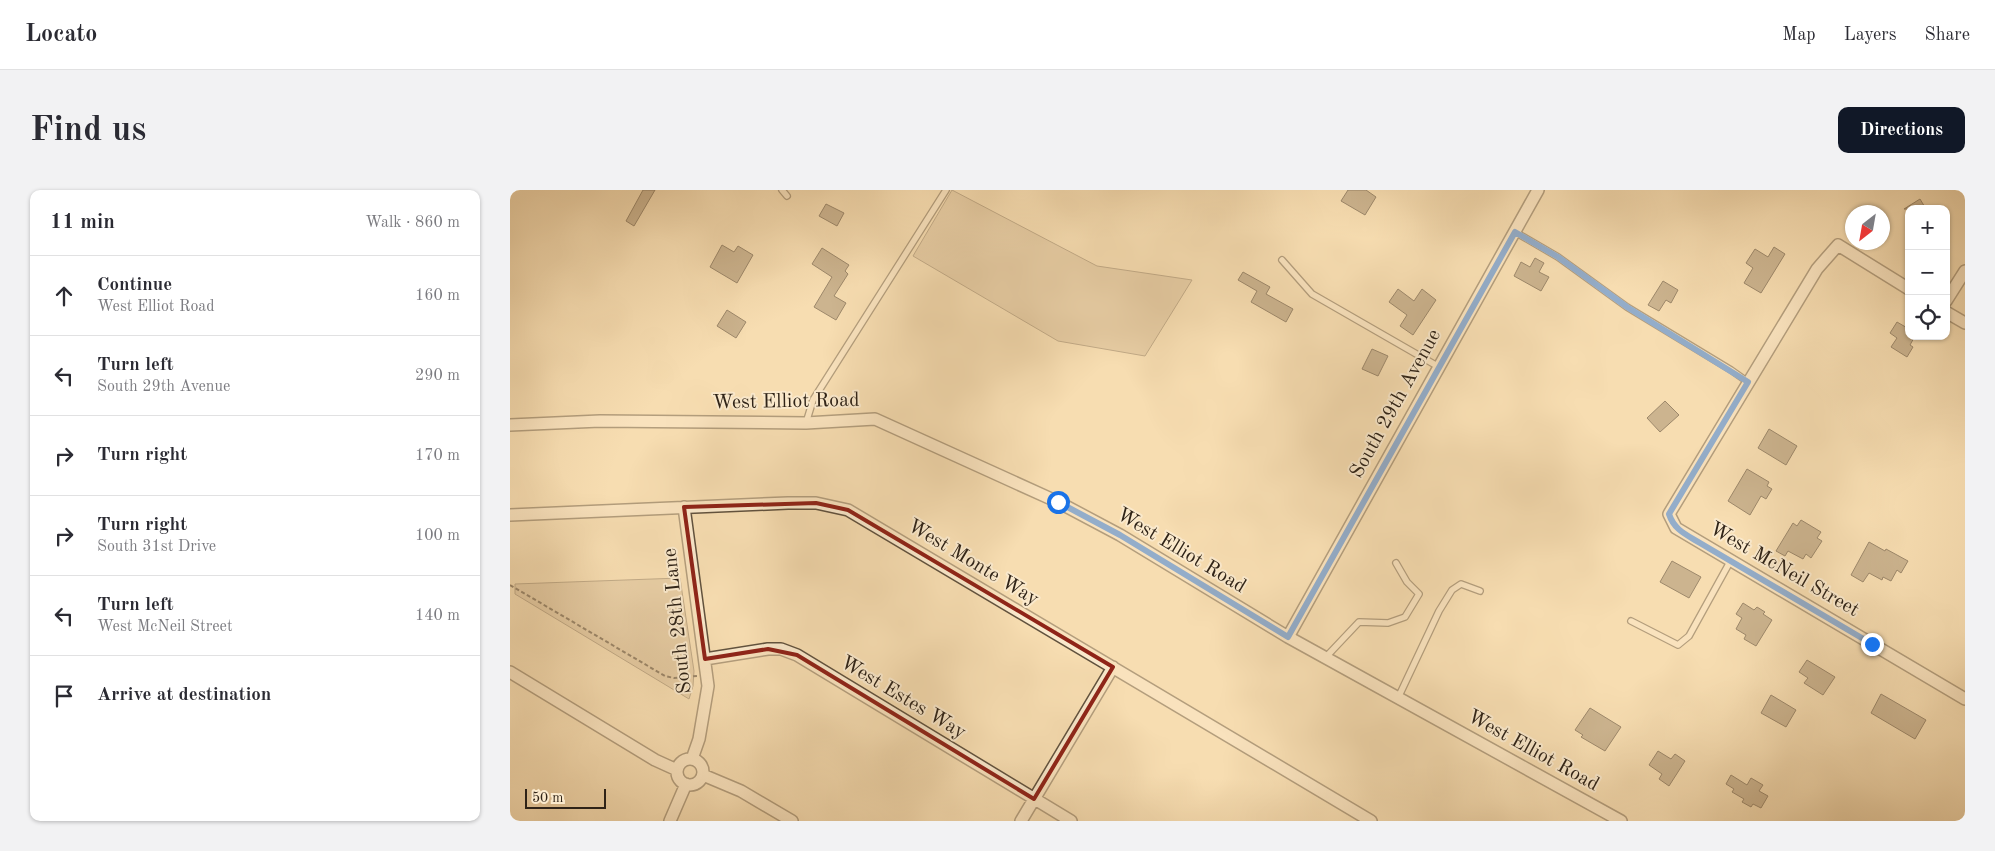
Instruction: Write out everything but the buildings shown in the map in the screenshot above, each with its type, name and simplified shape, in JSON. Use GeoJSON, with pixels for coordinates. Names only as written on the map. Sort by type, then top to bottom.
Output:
{"type":"FeatureCollection","features":[{"type":"Feature","properties":{"kind":"street","name":"South 29th Avenue"},"geometry":{"type":"LineString","coordinates":[[1288,637],[1538,190]]}},
{"type":"Feature","properties":{"kind":"street"},"geometry":{"type":"LineString","coordinates":[[1748,382],[1817,269],[1838,244],[1905,286]]}},
{"type":"Feature","properties":{"kind":"street"},"geometry":{"type":"LineString","coordinates":[[1949,295],[1965,271]]}},
{"type":"Feature","properties":{"kind":"street"},"geometry":{"type":"LineString","coordinates":[[1950,314],[1965,322]]}},
{"type":"Feature","properties":{"kind":"street","name":"West McNeil Street"},"geometry":{"type":"LineString","coordinates":[[1748,382],[1669,514],[1676,528],[1965,699]]}},
{"type":"Feature","properties":{"kind":"street","name":"West Elliot Road"},"geometry":{"type":"LineString","coordinates":[[510,425],[600,421],[806,423],[875,419],[1058,502],[1111,530],[1288,637],[1621,821]]}},
{"type":"Feature","properties":{"kind":"street","name":"West Monte Way"},"geometry":{"type":"LineString","coordinates":[[510,515],[816,503],[848,510],[1371,821]]}},
{"type":"Feature","properties":{"kind":"street","name":"South 28th Lane"},"geometry":{"type":"LineString","coordinates":[[684,507],[708,686],[699,739],[692,759]]}},
{"type":"Feature","properties":{"kind":"street","name":"West Estes Way"},"geometry":{"type":"LineString","coordinates":[[705,659],[781,648],[797,655],[1071,821]]}},
{"type":"Feature","properties":{"kind":"street"},"geometry":{"type":"LineString","coordinates":[[1022,821],[1113,668]]}},
{"type":"Feature","properties":{"kind":"street"},"geometry":{"type":"LineString","coordinates":[[510,672],[655,760],[678,770]]}},
{"type":"Feature","properties":{"kind":"street"},"geometry":{"type":"LineString","coordinates":[[692,759],[700,763],[702,775],[694,784],[686,784],[680,778],[678,770],[684,760],[692,759]]}},
{"type":"Feature","properties":{"kind":"street"},"geometry":{"type":"LineString","coordinates":[[702,775],[742,791],[792,821]]}},
{"type":"Feature","properties":{"kind":"street"},"geometry":{"type":"LineString","coordinates":[[670,821],[686,784]]}},
{"type":"Feature","properties":{"kind":"lane"},"geometry":{"type":"LineString","coordinates":[[782,190],[787,196]]}},
{"type":"Feature","properties":{"kind":"lane"},"geometry":{"type":"LineString","coordinates":[[806,423],[813,400],[946,190]]}},
{"type":"Feature","properties":{"kind":"lane"},"geometry":{"type":"LineString","coordinates":[[1515,232],[1558,257],[1627,307],[1748,382]]}},
{"type":"Feature","properties":{"kind":"lane"},"geometry":{"type":"LineString","coordinates":[[1282,260],[1312,294],[1439,367]]}},
{"type":"Feature","properties":{"kind":"lane"},"geometry":{"type":"LineString","coordinates":[[1631,622],[1678,645],[1689,636],[1731,560]]}},
{"type":"Feature","properties":{"kind":"lane"},"geometry":{"type":"LineString","coordinates":[[1326,658],[1359,622],[1388,624],[1405,617],[1419,594],[1407,582],[1396,562]]}},
{"type":"Feature","properties":{"kind":"lane"},"geometry":{"type":"LineString","coordinates":[[1398,698],[1439,611],[1452,590],[1461,584],[1480,591]]}},
{"type":"Feature","properties":{"kind":"path"},"geometry":{"type":"LineString","coordinates":[[510,585],[665,676],[674,678],[707,676]]}},
{"type":"Feature","properties":{"kind":"highlighted area"},"geometry":{"type":"Polygon","coordinates":[[[816,503],[848,510],[1113,667],[1034,799],[797,655],[768,649],[705,659],[684,507],[816,503]]]}},
{"type":"Feature","properties":{"kind":"shaded area"},"geometry":{"type":"Polygon","coordinates":[[[952,190],[1097,266],[1192,280],[1145,356],[1058,341],[913,256],[952,190]]]}},
{"type":"Feature","properties":{"kind":"shaded area"},"geometry":{"type":"Polygon","coordinates":[[[680,578],[694,671],[693,686],[689,699],[515,594],[515,584],[680,578]]]}},
{"type":"Feature","properties":{"kind":"route"},"geometry":{"type":"LineString","coordinates":[[1058,502],[1120,535],[1288,637],[1515,232],[1558,257],[1627,307],[1748,382],[1669,514],[1672,522],[1676,528],[1700,543],[1872,644]]}}]}
